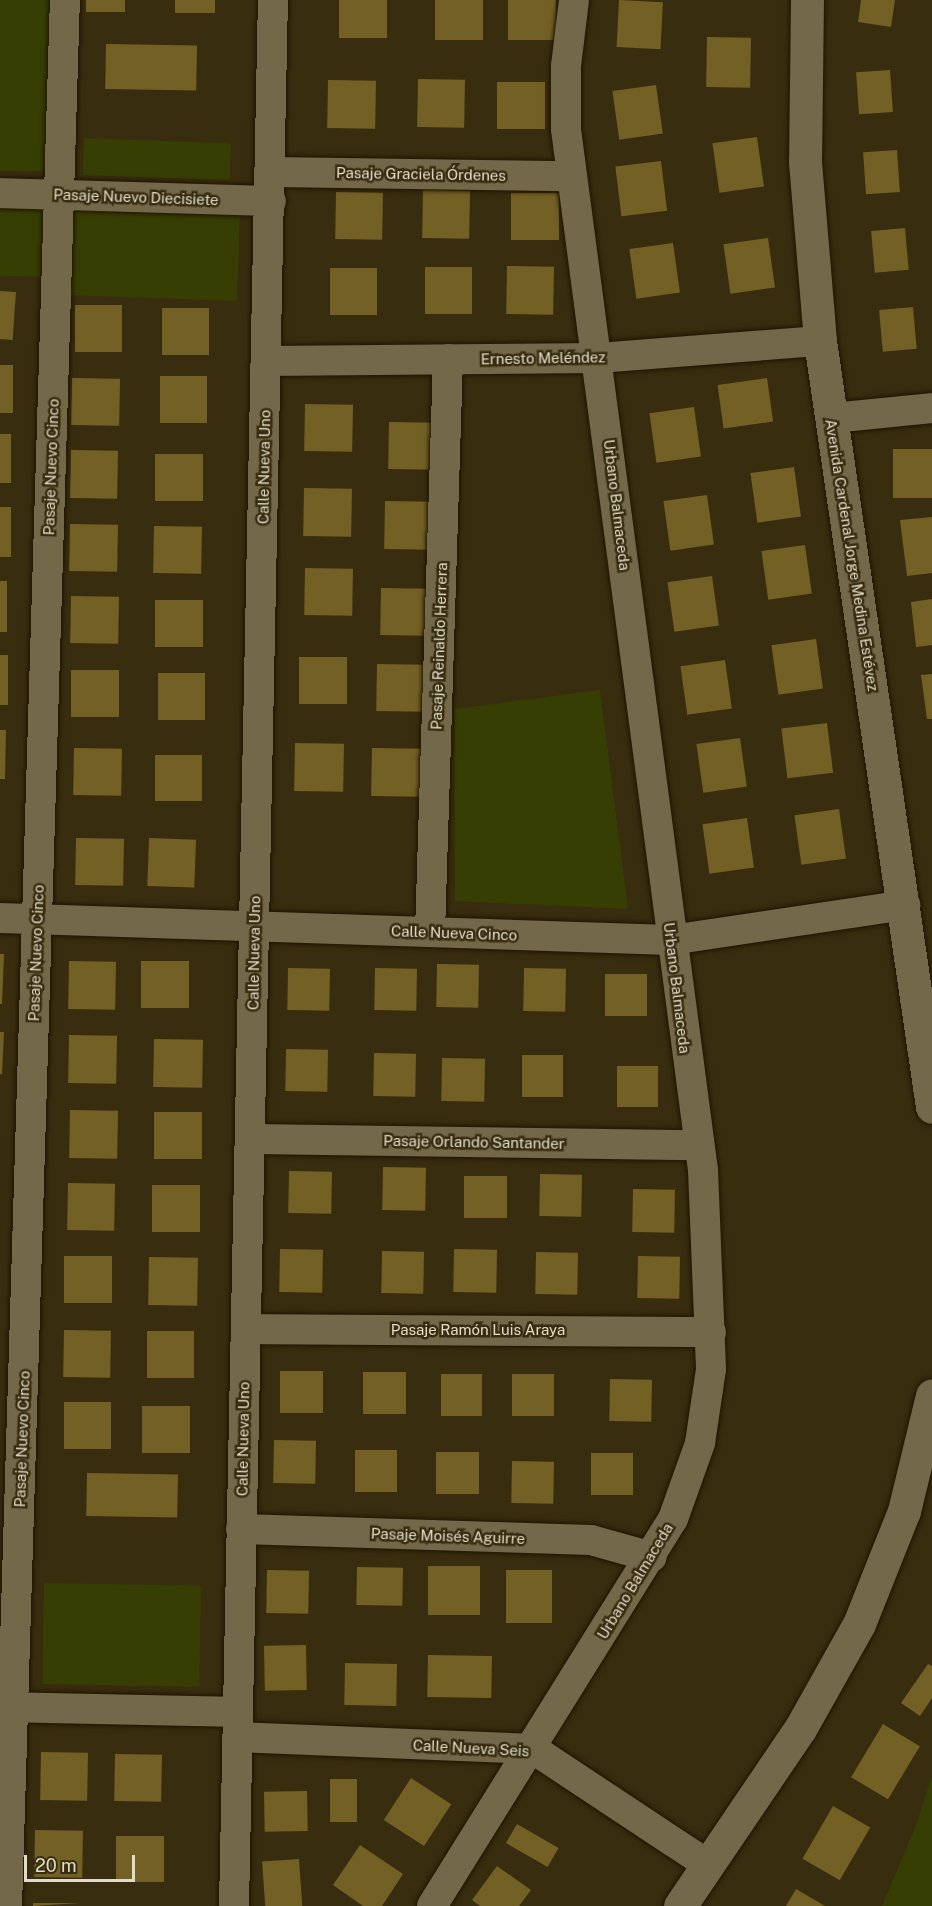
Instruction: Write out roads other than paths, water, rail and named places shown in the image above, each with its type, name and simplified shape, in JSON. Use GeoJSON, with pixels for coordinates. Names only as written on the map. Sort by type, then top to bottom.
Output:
{"type":"FeatureCollection","features":[{"type":"Feature","properties":{"kind":"street","name":"Pasaje Nuevo Cinco"},"geometry":{"type":"LineString","coordinates":[[7,1906],[7,1707],[37,919],[65,0]]}},
{"type":"Feature","properties":{"kind":"street","name":"Calle Nueva Uno"},"geometry":{"type":"LineString","coordinates":[[234,1906],[271,186],[273,0]]}},
{"type":"Feature","properties":{"kind":"street","name":"Urbano Balmaceda"},"geometry":{"type":"LineString","coordinates":[[432,1906],[652,1557],[681,1499],[700,1443],[711,1369],[703,1170],[671,940],[598,358],[566,129],[566,66],[574,0]]}},
{"type":"Feature","properties":{"kind":"street","name":"Avenida Cardenal Jorge Medina Estévez"},"geometry":{"type":"LineString","coordinates":[[807,0],[805,162],[820,341],[905,905],[932,1107]]}},
{"type":"Feature","properties":{"kind":"street","name":"Pasaje Graciela Órdenes"},"geometry":{"type":"LineString","coordinates":[[271,186],[572,176]]}},
{"type":"Feature","properties":{"kind":"street","name":"Pasaje Nuevo Diecisiete"},"geometry":{"type":"LineString","coordinates":[[0,193],[59,195],[271,186]]}},
{"type":"Feature","properties":{"kind":"street","name":"Ernesto Meléndez"},"geometry":{"type":"LineString","coordinates":[[266,361],[598,358],[820,341]]}},
{"type":"Feature","properties":{"kind":"street","name":"Pasaje Reinaldo Herrera"},"geometry":{"type":"LineString","coordinates":[[430,932],[448,359]]}},
{"type":"Feature","properties":{"kind":"street"},"geometry":{"type":"LineString","coordinates":[[832,418],[932,408]]}},
{"type":"Feature","properties":{"kind":"street","name":"Calle Nueva Cinco"},"geometry":{"type":"LineString","coordinates":[[0,918],[671,940],[905,905]]}},
{"type":"Feature","properties":{"kind":"street","name":"Pasaje Orlando Santander"},"geometry":{"type":"LineString","coordinates":[[251,1139],[698,1145]]}},
{"type":"Feature","properties":{"kind":"street","name":"Pasaje Ramón Luis Araya"},"geometry":{"type":"LineString","coordinates":[[246,1329],[711,1332]]}},
{"type":"Feature","properties":{"kind":"street"},"geometry":{"type":"LineString","coordinates":[[692,1901],[707,1864],[800,1729],[859,1624],[904,1511],[932,1395]]}},
{"type":"Feature","properties":{"kind":"street","name":"Pasaje Moisés Aguirre"},"geometry":{"type":"LineString","coordinates":[[241,1529],[591,1540],[652,1557]]}},
{"type":"Feature","properties":{"kind":"street","name":"Calle Nueva Seis"},"geometry":{"type":"LineString","coordinates":[[7,1707],[533,1749],[707,1864]]}}]}
